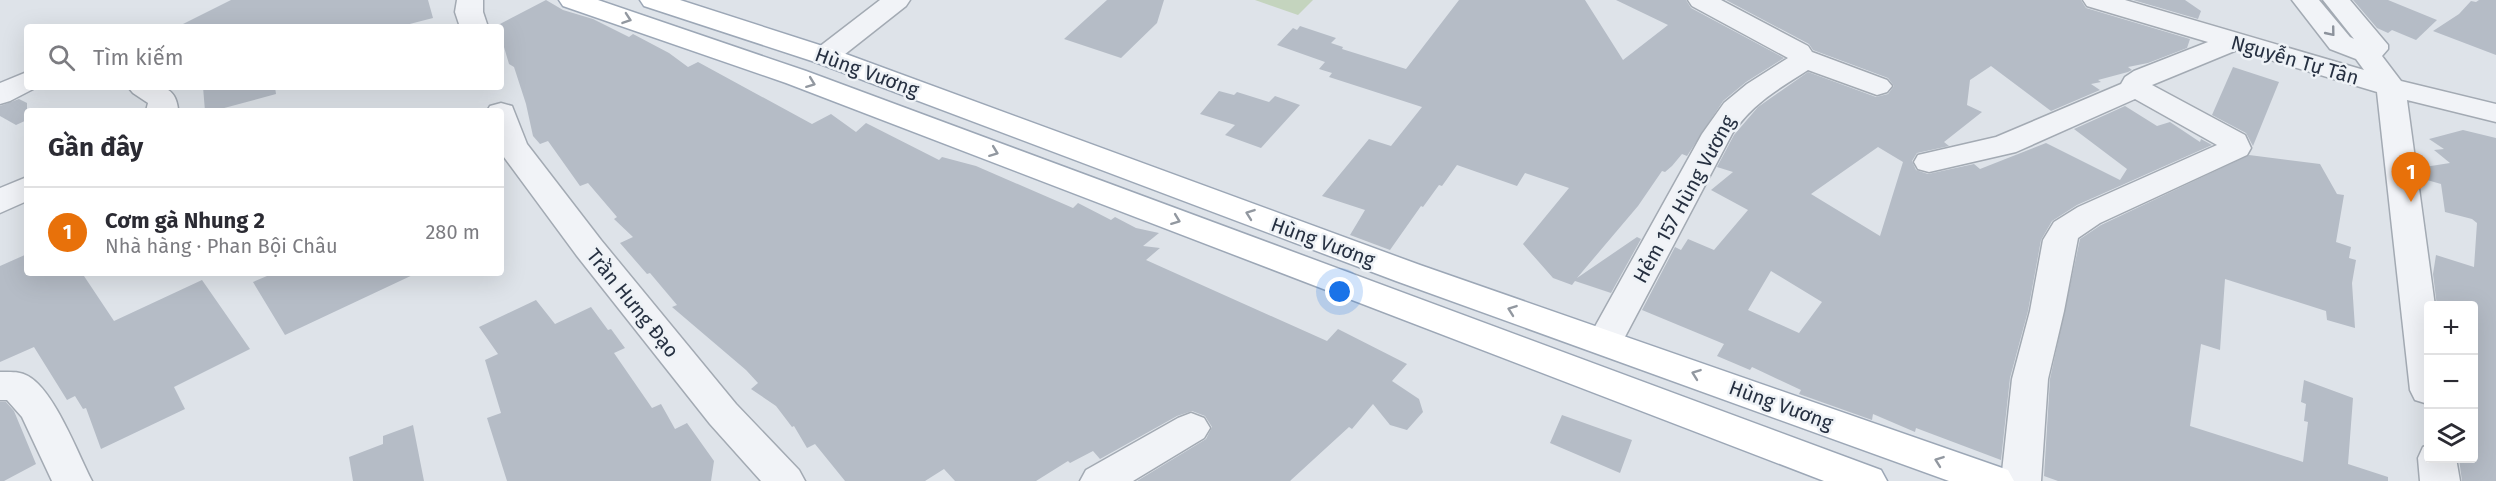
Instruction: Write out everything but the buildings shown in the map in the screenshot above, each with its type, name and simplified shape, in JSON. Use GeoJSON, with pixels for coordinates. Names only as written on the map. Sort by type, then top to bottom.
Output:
{"type":"FeatureCollection","features":[{"type":"Feature","properties":{"kind":"main road","name":"Hùng Vương"},"geometry":{"type":"LineString","coordinates":[[572,0],[796,77],[1867,481]]}},
{"type":"Feature","properties":{"kind":"main road","name":"Hùng Vương"},"geometry":{"type":"LineString","coordinates":[[653,0],[825,56],[1408,273],[1557,327],[1605,341],[1994,481]]}},
{"type":"Feature","properties":{"kind":"main road"},"geometry":{"type":"LineString","coordinates":[[698,43],[727,25]]}},
{"type":"Feature","properties":{"kind":"main road"},"geometry":{"type":"LineString","coordinates":[[1540,357],[1557,327]]}},
{"type":"Feature","properties":{"kind":"street"},"geometry":{"type":"LineString","coordinates":[[470,0],[469,12],[473,24]]}},
{"type":"Feature","properties":{"kind":"street"},"geometry":{"type":"LineString","coordinates":[[825,56],[897,0]]}},
{"type":"Feature","properties":{"kind":"street"},"geometry":{"type":"LineString","coordinates":[[1701,0],[1798,52],[1802,58],[1877,86]]}},
{"type":"Feature","properties":{"kind":"street","name":"Nguyễn Tự Tân"},"geometry":{"type":"LineString","coordinates":[[2096,0],[2232,42],[2496,114]]}},
{"type":"Feature","properties":{"kind":"street"},"geometry":{"type":"LineString","coordinates":[[2305,0],[2340,43],[2366,52],[2374,50],[2374,45],[2336,0]]}},
{"type":"Feature","properties":{"kind":"street"},"geometry":{"type":"LineString","coordinates":[[2136,88],[2135,83],[2144,77],[2232,42]]}},
{"type":"Feature","properties":{"kind":"street"},"geometry":{"type":"LineString","coordinates":[[2366,52],[2391,87],[2424,357]]}},
{"type":"Feature","properties":{"kind":"street","name":"Hẻm 157 Hùng Vương"},"geometry":{"type":"LineString","coordinates":[[1605,341],[1717,134],[1734,109],[1757,90],[1799,63],[1802,58]]}},
{"type":"Feature","properties":{"kind":"street"},"geometry":{"type":"LineString","coordinates":[[0,95],[24,83]]}},
{"type":"Feature","properties":{"kind":"street"},"geometry":{"type":"LineString","coordinates":[[2021,481],[2030,379],[2047,311],[2059,240],[2066,230],[2089,215],[2236,148],[2234,141],[2136,88]]}},
{"type":"Feature","properties":{"kind":"street"},"geometry":{"type":"LineString","coordinates":[[1929,162],[2005,145],[2136,88]]}},
{"type":"Feature","properties":{"kind":"street"},"geometry":{"type":"LineString","coordinates":[[148,90],[162,99],[163,108]]}},
{"type":"Feature","properties":{"kind":"street","name":"Trần Hưng Đạo"},"geometry":{"type":"LineString","coordinates":[[494,90],[500,108]]}},
{"type":"Feature","properties":{"kind":"street","name":"Trần Hưng Đạo"},"geometry":{"type":"LineString","coordinates":[[504,121],[512,146],[589,248],[723,414],[784,481]]}},
{"type":"Feature","properties":{"kind":"street"},"geometry":{"type":"LineString","coordinates":[[0,202],[24,189]]}},
{"type":"Feature","properties":{"kind":"street"},"geometry":{"type":"LineString","coordinates":[[0,386],[16,386],[37,408],[72,481]]}},
{"type":"Feature","properties":{"kind":"street"},"geometry":{"type":"LineString","coordinates":[[1100,481],[1191,428]]}},
{"type":"Feature","properties":{"kind":"street"},"geometry":{"type":"LineString","coordinates":[[2438,463],[2440,481]]}},
{"type":"Feature","properties":{"kind":"green space"},"geometry":{"type":"Polygon","coordinates":[[[1255,0],[1313,0],[1298,15],[1255,0]]]}},
{"type":"Feature","properties":{"kind":"place","name":"Cơm gà Nhung 2"},"geometry":{"type":"Point","coordinates":[2411,202]}}]}
